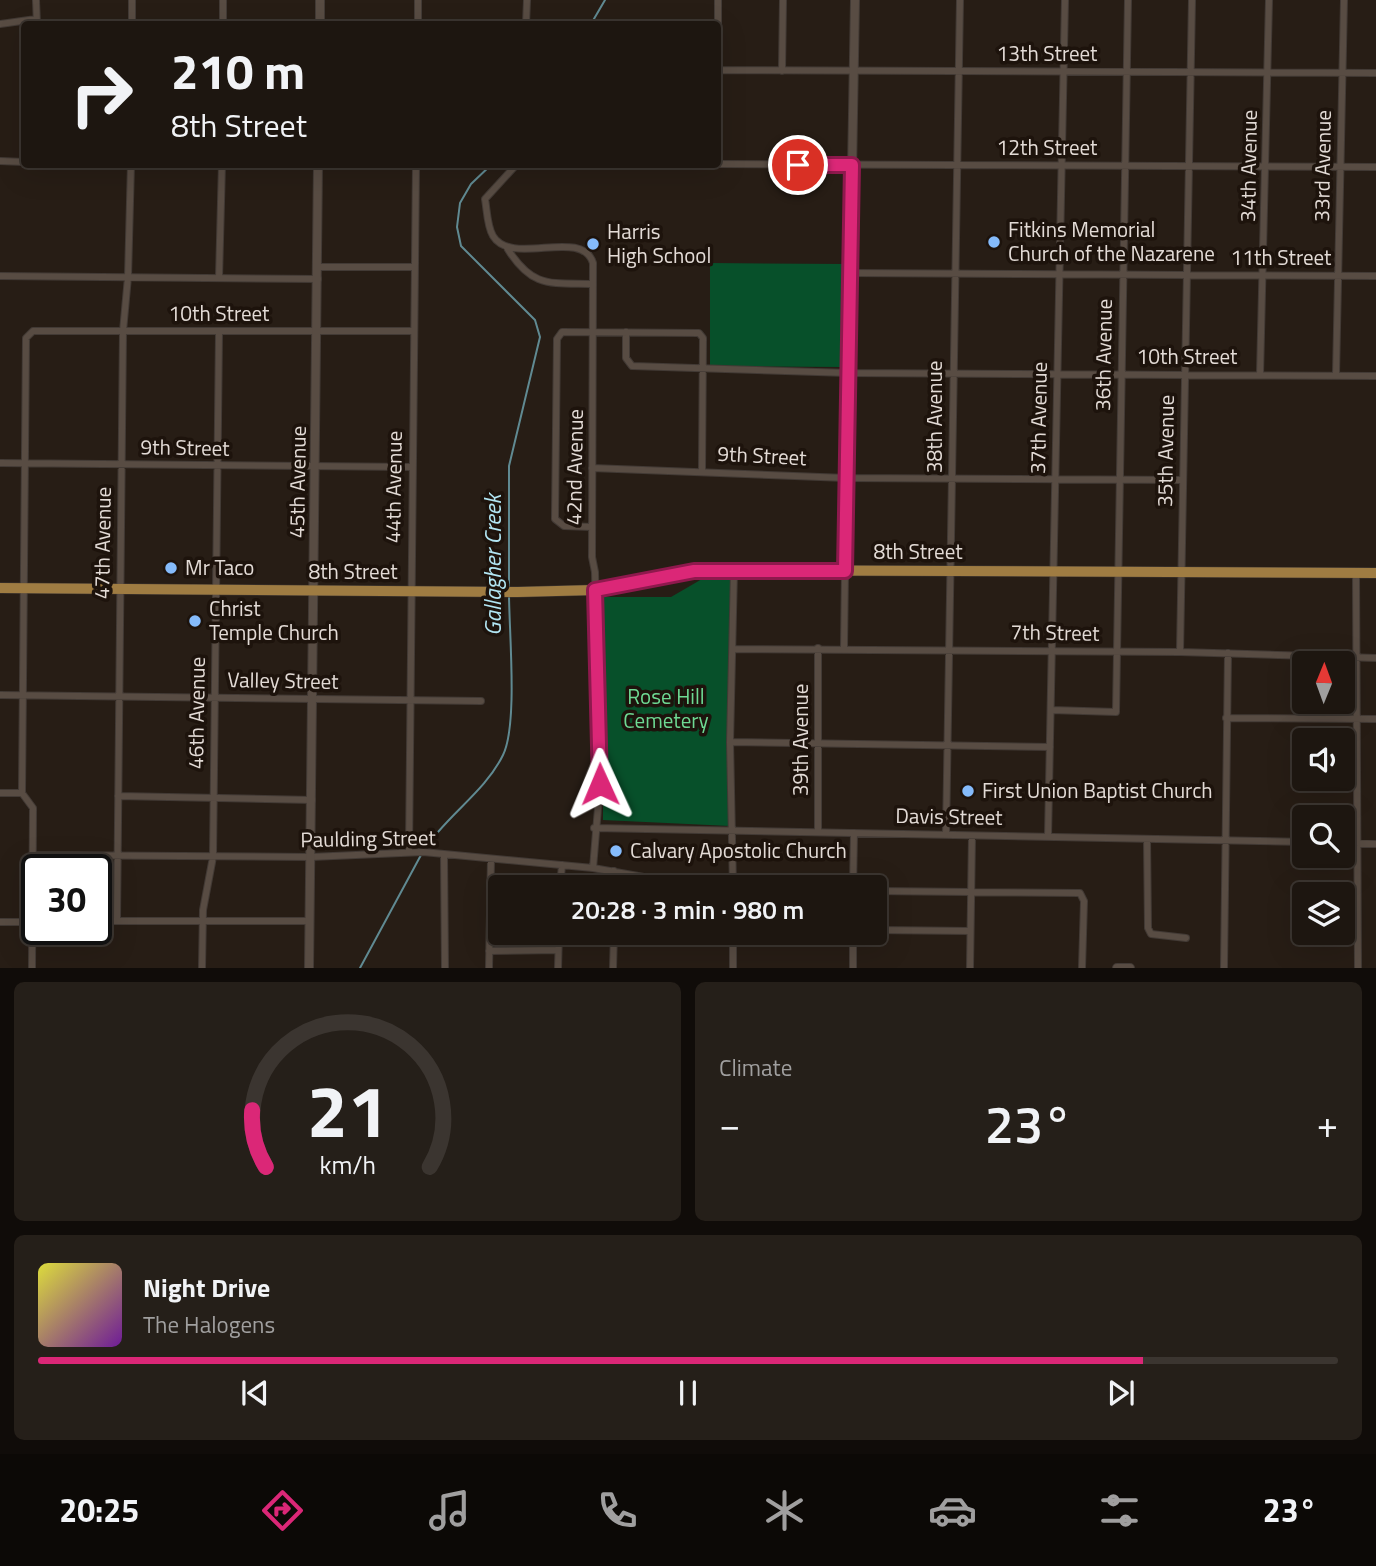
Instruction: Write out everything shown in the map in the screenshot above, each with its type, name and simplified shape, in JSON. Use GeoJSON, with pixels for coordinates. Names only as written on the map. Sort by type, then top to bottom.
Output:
{"type":"FeatureCollection","features":[{"type":"Feature","properties":{"kind":"main road","name":"8th Street"},"geometry":{"type":"LineString","coordinates":[[0,588],[500,593],[595,590],[694,571],[734,570],[1376,573]]}},
{"type":"Feature","properties":{"kind":"street"},"geometry":{"type":"LineString","coordinates":[[36,0],[37,21]]}},
{"type":"Feature","properties":{"kind":"street"},"geometry":{"type":"LineString","coordinates":[[132,0],[132,21]]}},
{"type":"Feature","properties":{"kind":"street"},"geometry":{"type":"LineString","coordinates":[[223,0],[223,21]]}},
{"type":"Feature","properties":{"kind":"street"},"geometry":{"type":"LineString","coordinates":[[320,0],[320,21]]}},
{"type":"Feature","properties":{"kind":"street"},"geometry":{"type":"LineString","coordinates":[[418,0],[418,21]]}},
{"type":"Feature","properties":{"kind":"street"},"geometry":{"type":"LineString","coordinates":[[526,21],[527,0]]}},
{"type":"Feature","properties":{"kind":"street"},"geometry":{"type":"LineString","coordinates":[[718,0],[718,21]]}},
{"type":"Feature","properties":{"kind":"street"},"geometry":{"type":"LineString","coordinates":[[782,71],[783,0]]}},
{"type":"Feature","properties":{"kind":"street"},"geometry":{"type":"LineString","coordinates":[[844,648],[855,0]]}},
{"type":"Feature","properties":{"kind":"street","name":"38th Avenue"},"geometry":{"type":"LineString","coordinates":[[946,835],[960,0]]}},
{"type":"Feature","properties":{"kind":"street","name":"37th Avenue"},"geometry":{"type":"LineString","coordinates":[[1048,837],[1065,0]]}},
{"type":"Feature","properties":{"kind":"street","name":"36th Avenue"},"geometry":{"type":"LineString","coordinates":[[1051,710],[1116,712],[1128,0]]}},
{"type":"Feature","properties":{"kind":"street","name":"35th Avenue"},"geometry":{"type":"LineString","coordinates":[[1180,652],[1192,0]]}},
{"type":"Feature","properties":{"kind":"street","name":"34th Avenue"},"geometry":{"type":"LineString","coordinates":[[1260,375],[1269,0]]}},
{"type":"Feature","properties":{"kind":"street","name":"33rd Avenue"},"geometry":{"type":"LineString","coordinates":[[1336,375],[1344,0]]}},
{"type":"Feature","properties":{"kind":"street"},"geometry":{"type":"LineString","coordinates":[[0,24],[21,23]]}},
{"type":"Feature","properties":{"kind":"street","name":"13th Street"},"geometry":{"type":"LineString","coordinates":[[721,70],[1376,74]]}},
{"type":"Feature","properties":{"kind":"street"},"geometry":{"type":"LineString","coordinates":[[0,161],[21,162]]}},
{"type":"Feature","properties":{"kind":"street","name":"12th Street"},"geometry":{"type":"LineString","coordinates":[[721,165],[1376,167]]}},
{"type":"Feature","properties":{"kind":"street","name":"47th Avenue"},"geometry":{"type":"LineString","coordinates":[[117,921],[123,331],[128,277],[131,168]]}},
{"type":"Feature","properties":{"kind":"street"},"geometry":{"type":"LineString","coordinates":[[219,278],[222,168]]}},
{"type":"Feature","properties":{"kind":"street","name":"45th Avenue"},"geometry":{"type":"LineString","coordinates":[[309,968],[318,168]]}},
{"type":"Feature","properties":{"kind":"street","name":"44th Avenue"},"geometry":{"type":"LineString","coordinates":[[412,852],[410,700],[416,168]]}},
{"type":"Feature","properties":{"kind":"street"},"geometry":{"type":"LineString","coordinates":[[513,168],[485,199],[491,233],[507,248],[521,270],[539,282],[592,284]]}},
{"type":"Feature","properties":{"kind":"street","name":"42nd Avenue"},"geometry":{"type":"LineString","coordinates":[[507,248],[580,249],[591,257],[592,527],[600,784],[594,828],[593,868]]}},
{"type":"Feature","properties":{"kind":"street"},"geometry":{"type":"LineString","coordinates":[[319,267],[414,267]]}},
{"type":"Feature","properties":{"kind":"street","name":"11th Street"},"geometry":{"type":"LineString","coordinates":[[850,273],[1376,276]]}},
{"type":"Feature","properties":{"kind":"street"},"geometry":{"type":"LineString","coordinates":[[0,276],[318,279]]}},
{"type":"Feature","properties":{"kind":"street","name":"10th Street"},"geometry":{"type":"LineString","coordinates":[[24,463],[26,338],[33,331],[414,331]]}},
{"type":"Feature","properties":{"kind":"street","name":"46th Avenue"},"geometry":{"type":"LineString","coordinates":[[202,968],[202,922],[214,857],[219,332]]}},
{"type":"Feature","properties":{"kind":"street"},"geometry":{"type":"LineString","coordinates":[[592,527],[564,526],[555,519],[557,339],[562,332],[699,333],[703,338],[704,369],[702,471]]}},
{"type":"Feature","properties":{"kind":"street","name":"10th Street"},"geometry":{"type":"LineString","coordinates":[[626,332],[626,358],[632,366],[848,373],[1376,376]]}},
{"type":"Feature","properties":{"kind":"street","name":"9th Street"},"geometry":{"type":"LineString","coordinates":[[0,463],[412,467]]}},
{"type":"Feature","properties":{"kind":"street"},"geometry":{"type":"LineString","coordinates":[[24,463],[22,793],[33,808],[34,854]]}},
{"type":"Feature","properties":{"kind":"street","name":"9th Street"},"geometry":{"type":"LineString","coordinates":[[592,468],[846,478],[1182,480]]}},
{"type":"Feature","properties":{"kind":"street"},"geometry":{"type":"LineString","coordinates":[[733,875],[730,742],[734,570]]}},
{"type":"Feature","properties":{"kind":"street"},"geometry":{"type":"LineString","coordinates":[[1356,573],[1359,842],[1357,968]]}},
{"type":"Feature","properties":{"kind":"street","name":"39th Avenue"},"geometry":{"type":"LineString","coordinates":[[818,648],[818,832]]}},
{"type":"Feature","properties":{"kind":"street","name":"7th Street"},"geometry":{"type":"LineString","coordinates":[[733,649],[1051,650],[1376,658]]}},
{"type":"Feature","properties":{"kind":"street"},"geometry":{"type":"LineString","coordinates":[[1224,968],[1228,653]]}},
{"type":"Feature","properties":{"kind":"street","name":"Valley Street"},"geometry":{"type":"LineString","coordinates":[[0,695],[481,701]]}},
{"type":"Feature","properties":{"kind":"street"},"geometry":{"type":"LineString","coordinates":[[1226,718],[1376,719]]}},
{"type":"Feature","properties":{"kind":"street"},"geometry":{"type":"LineString","coordinates":[[730,742],[1050,747]]}},
{"type":"Feature","properties":{"kind":"street"},"geometry":{"type":"LineString","coordinates":[[0,793],[22,793]]}},
{"type":"Feature","properties":{"kind":"street"},"geometry":{"type":"LineString","coordinates":[[118,796],[312,800]]}},
{"type":"Feature","properties":{"kind":"street","name":"Davis Street"},"geometry":{"type":"LineString","coordinates":[[594,828],[1292,842]]}},
{"type":"Feature","properties":{"kind":"street"},"geometry":{"type":"LineString","coordinates":[[853,875],[854,833]]}},
{"type":"Feature","properties":{"kind":"street"},"geometry":{"type":"LineString","coordinates":[[970,968],[972,836]]}},
{"type":"Feature","properties":{"kind":"street"},"geometry":{"type":"LineString","coordinates":[[1147,839],[1148,928],[1151,933],[1186,939]]}},
{"type":"Feature","properties":{"kind":"street"},"geometry":{"type":"LineString","coordinates":[[1355,842],[1376,844]]}},
{"type":"Feature","properties":{"kind":"street","name":"Paulding Street"},"geometry":{"type":"LineString","coordinates":[[112,857],[311,857],[412,852],[593,868],[636,875]]}},
{"type":"Feature","properties":{"kind":"street"},"geometry":{"type":"LineString","coordinates":[[444,855],[445,968]]}},
{"type":"Feature","properties":{"kind":"street"},"geometry":{"type":"LineString","coordinates":[[489,968],[491,859]]}},
{"type":"Feature","properties":{"kind":"street"},"geometry":{"type":"LineString","coordinates":[[561,875],[562,865]]}},
{"type":"Feature","properties":{"kind":"street"},"geometry":{"type":"LineString","coordinates":[[887,891],[971,891],[1084,896],[1082,968]]}},
{"type":"Feature","properties":{"kind":"street"},"geometry":{"type":"LineString","coordinates":[[112,921],[309,921]]}},
{"type":"Feature","properties":{"kind":"street"},"geometry":{"type":"LineString","coordinates":[[0,922],[21,922]]}},
{"type":"Feature","properties":{"kind":"street"},"geometry":{"type":"LineString","coordinates":[[887,930],[970,931]]}},
{"type":"Feature","properties":{"kind":"street"},"geometry":{"type":"LineString","coordinates":[[32,968],[34,945]]}},
{"type":"Feature","properties":{"kind":"street"},"geometry":{"type":"LineString","coordinates":[[558,945],[558,968]]}},
{"type":"Feature","properties":{"kind":"street"},"geometry":{"type":"LineString","coordinates":[[613,968],[614,945]]}},
{"type":"Feature","properties":{"kind":"street"},"geometry":{"type":"LineString","coordinates":[[733,945],[733,968]]}},
{"type":"Feature","properties":{"kind":"street"},"geometry":{"type":"LineString","coordinates":[[853,945],[853,968]]}},
{"type":"Feature","properties":{"kind":"street"},"geometry":{"type":"LineString","coordinates":[[489,951],[558,950]]}},
{"type":"Feature","properties":{"kind":"street"},"geometry":{"type":"LineString","coordinates":[[1117,968],[1130,968]]}},
{"type":"Feature","properties":{"kind":"green space"},"geometry":{"type":"Polygon","coordinates":[[[710,263],[845,264],[844,367],[710,366],[710,263]]]}},
{"type":"Feature","properties":{"kind":"green space","name":"Rose Hill Cemetery"},"geometry":{"type":"Polygon","coordinates":[[[730,577],[730,826],[603,820],[603,597],[671,597],[702,579],[730,577]]]}},
{"type":"Feature","properties":{"kind":"green space"},"geometry":{"type":"Polygon","coordinates":[[[738,945],[846,945],[846,947],[738,945]]]}},
{"type":"Feature","properties":{"kind":"waterway","name":"Gallagher Creek"},"geometry":{"type":"LineString","coordinates":[[593,21],[605,0]]}},
{"type":"Feature","properties":{"kind":"waterway","name":"Gallagher Creek"},"geometry":{"type":"LineString","coordinates":[[488,168],[471,184],[460,203],[457,227],[461,246],[535,320],[540,337],[509,466],[509,589]]}},
{"type":"Feature","properties":{"kind":"waterway","name":"Gallagher Creek"},"geometry":{"type":"LineString","coordinates":[[424,850],[486,781],[503,755],[508,741],[512,677],[509,594]]}},
{"type":"Feature","properties":{"kind":"waterway","name":"Gallagher Creek"},"geometry":{"type":"LineString","coordinates":[[360,968],[421,855]]}},
{"type":"Feature","properties":{"kind":"place","name":"Fitkins Memorial Church of the Nazarene"},"geometry":{"type":"Point","coordinates":[994,242]}},
{"type":"Feature","properties":{"kind":"place","name":"Harris High School"},"geometry":{"type":"Point","coordinates":[593,244]}},
{"type":"Feature","properties":{"kind":"place","name":"Mr Taco"},"geometry":{"type":"Point","coordinates":[171,568]}},
{"type":"Feature","properties":{"kind":"place","name":"Christ Temple Church"},"geometry":{"type":"Point","coordinates":[195,621]}},
{"type":"Feature","properties":{"kind":"place","name":"First Union Baptist Church"},"geometry":{"type":"Point","coordinates":[968,791]}},
{"type":"Feature","properties":{"kind":"place","name":"Calvary Apostolic Church"},"geometry":{"type":"Point","coordinates":[616,851]}},
{"type":"Feature","properties":{"kind":"route"},"geometry":{"type":"LineString","coordinates":[[600,784],[595,590],[694,571],[845,571],[852,165],[798,165]]}}]}
